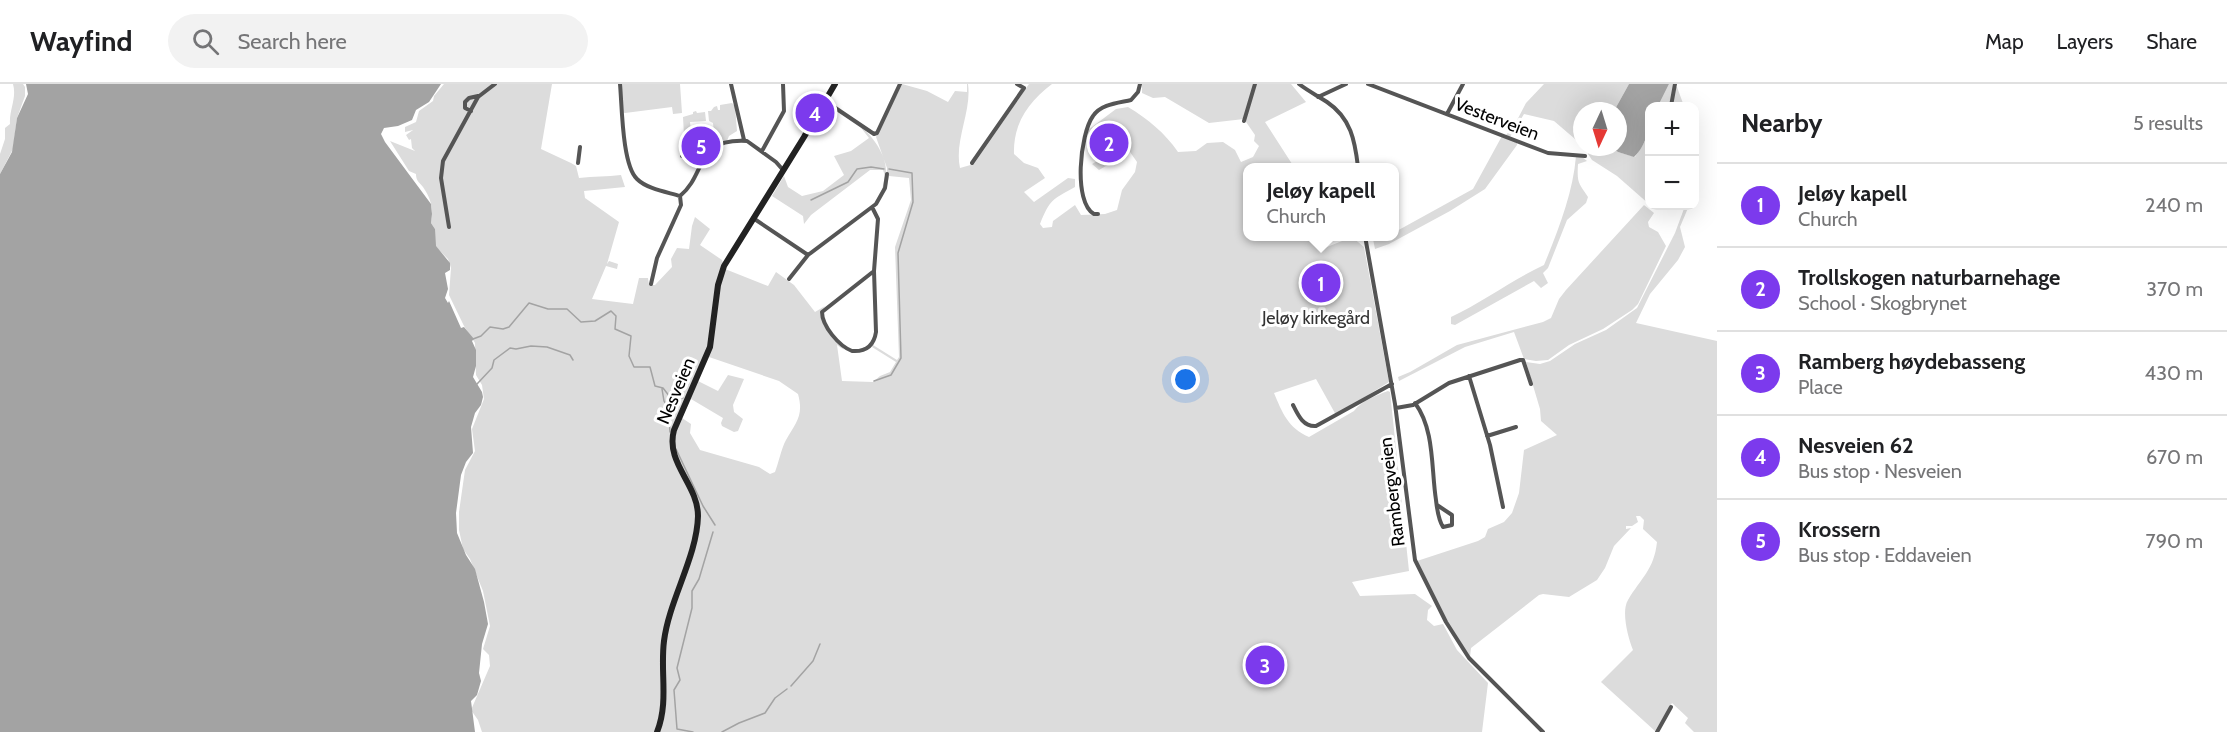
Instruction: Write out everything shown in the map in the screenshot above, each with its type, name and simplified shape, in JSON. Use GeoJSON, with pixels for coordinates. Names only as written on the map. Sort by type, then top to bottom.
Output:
{"type":"FeatureCollection","features":[{"type":"Feature","properties":{"kind":"main road","name":"Nesveien"},"geometry":{"type":"LineString","coordinates":[[657,732],[664,702],[663,651],[666,627],[693,543],[698,519],[693,495],[674,458],[673,435],[710,347],[722,270],[835,84]]}},
{"type":"Feature","properties":{"kind":"street"},"geometry":{"type":"LineString","coordinates":[[449,227],[441,168],[446,153],[479,96],[495,84]]}},
{"type":"Feature","properties":{"kind":"street"},"geometry":{"type":"LineString","coordinates":[[620,84],[621,116],[632,173],[644,184],[680,196]]}},
{"type":"Feature","properties":{"kind":"street"},"geometry":{"type":"LineString","coordinates":[[731,84],[744,140]]}},
{"type":"Feature","properties":{"kind":"street"},"geometry":{"type":"LineString","coordinates":[[762,151],[784,111],[783,84]]}},
{"type":"Feature","properties":{"kind":"street"},"geometry":{"type":"LineString","coordinates":[[825,101],[874,134],[877,133],[900,84]]}},
{"type":"Feature","properties":{"kind":"street"},"geometry":{"type":"LineString","coordinates":[[972,163],[1024,88],[1017,84]]}},
{"type":"Feature","properties":{"kind":"street"},"geometry":{"type":"LineString","coordinates":[[1098,213],[1094,214],[1089,211],[1082,193],[1082,160],[1089,125],[1093,116],[1101,109],[1118,102],[1131,100],[1138,92],[1140,84]]}},
{"type":"Feature","properties":{"kind":"street"},"geometry":{"type":"LineString","coordinates":[[1244,121],[1255,84]]}},
{"type":"Feature","properties":{"kind":"street"},"geometry":{"type":"LineString","coordinates":[[1299,84],[1337,109],[1347,122],[1354,138],[1357,163]]}},
{"type":"Feature","properties":{"kind":"street"},"geometry":{"type":"LineString","coordinates":[[1318,97],[1346,84]]}},
{"type":"Feature","properties":{"kind":"street","name":"Vesterveien"},"geometry":{"type":"LineString","coordinates":[[1368,84],[1552,154],[1573,155]]}},
{"type":"Feature","properties":{"kind":"street"},"geometry":{"type":"LineString","coordinates":[[1447,114],[1463,84]]}},
{"type":"Feature","properties":{"kind":"street"},"geometry":{"type":"LineString","coordinates":[[1672,102],[1675,84]]}},
{"type":"Feature","properties":{"kind":"street"},"geometry":{"type":"LineString","coordinates":[[471,111],[465,108],[465,102],[469,98],[479,96]]}},
{"type":"Feature","properties":{"kind":"street"},"geometry":{"type":"LineString","coordinates":[[680,196],[686,190],[700,162],[709,152],[723,143],[744,140],[750,142],[784,168]]}},
{"type":"Feature","properties":{"kind":"street"},"geometry":{"type":"LineString","coordinates":[[578,163],[580,147]]}},
{"type":"Feature","properties":{"kind":"street"},"geometry":{"type":"LineString","coordinates":[[700,162],[693,158],[692,150],[697,148],[709,152]]}},
{"type":"Feature","properties":{"kind":"street"},"geometry":{"type":"LineString","coordinates":[[682,156],[692,154]]}},
{"type":"Feature","properties":{"kind":"street"},"geometry":{"type":"LineString","coordinates":[[789,279],[808,255],[872,207],[884,192],[887,174]]}},
{"type":"Feature","properties":{"kind":"street"},"geometry":{"type":"LineString","coordinates":[[651,284],[653,270],[681,205],[680,196]]}},
{"type":"Feature","properties":{"kind":"street"},"geometry":{"type":"LineString","coordinates":[[872,207],[878,219],[874,271],[875,337],[872,344],[865,350],[852,351],[840,343],[824,320],[822,312],[874,271]]}},
{"type":"Feature","properties":{"kind":"street"},"geometry":{"type":"LineString","coordinates":[[753,218],[808,255]]}},
{"type":"Feature","properties":{"kind":"street","name":"Rambergveien"},"geometry":{"type":"LineString","coordinates":[[1366,241],[1396,408],[1416,564],[1444,619],[1469,658],[1543,732]]}},
{"type":"Feature","properties":{"kind":"street"},"geometry":{"type":"LineString","coordinates":[[1396,408],[1415,404],[1443,386],[1468,376],[1523,360],[1531,384]]}},
{"type":"Feature","properties":{"kind":"street"},"geometry":{"type":"LineString","coordinates":[[1468,376],[1487,436],[1503,507]]}},
{"type":"Feature","properties":{"kind":"street"},"geometry":{"type":"LineString","coordinates":[[1293,405],[1304,423],[1311,427],[1316,426],[1392,384]]}},
{"type":"Feature","properties":{"kind":"street"},"geometry":{"type":"LineString","coordinates":[[1415,404],[1422,415],[1428,435],[1437,505],[1441,525],[1444,527],[1452,525],[1452,515],[1437,505]]}},
{"type":"Feature","properties":{"kind":"street"},"geometry":{"type":"LineString","coordinates":[[1487,436],[1516,427]]}},
{"type":"Feature","properties":{"kind":"street"},"geometry":{"type":"LineString","coordinates":[[1657,732],[1671,707]]}},
{"type":"Feature","properties":{"kind":"green space"},"geometry":{"type":"Polygon","coordinates":[[[13,84],[23,84],[25,96],[17,118],[13,149],[0,174],[0,154],[5,139],[5,128],[10,124],[13,84]]]}},
{"type":"Feature","properties":{"kind":"green space","name":"Jeløy kirkegård"},"geometry":{"type":"Polygon","coordinates":[[[444,84],[552,84],[541,149],[576,166],[579,178],[621,175],[625,187],[584,191],[585,198],[619,222],[607,264],[609,261],[618,264],[617,269],[606,266],[592,299],[633,304],[639,278],[648,278],[649,285],[655,285],[672,267],[671,259],[677,248],[689,249],[695,217],[710,229],[700,245],[722,260],[725,269],[768,286],[776,272],[794,285],[815,312],[825,306],[820,312],[823,323],[844,350],[837,345],[842,381],[873,382],[890,372],[896,362],[872,347],[873,345],[897,360],[899,357],[895,247],[911,200],[909,178],[889,176],[886,191],[887,168],[876,137],[902,84],[927,91],[948,102],[955,91],[967,92],[968,84],[968,105],[959,147],[960,168],[974,164],[1029,84],[1052,84],[1029,106],[1019,123],[1014,143],[1014,154],[1024,163],[1038,168],[1045,178],[1024,192],[1034,202],[1068,178],[1075,179],[1075,187],[1056,198],[1046,209],[1040,224],[1043,228],[1052,227],[1053,221],[1075,205],[1081,215],[1105,214],[1117,210],[1122,190],[1135,172],[1137,162],[1130,152],[1099,170],[1092,164],[1117,150],[1127,140],[1120,130],[1114,130],[1088,146],[1088,130],[1116,109],[1128,107],[1142,116],[1162,133],[1178,152],[1196,151],[1207,143],[1223,142],[1235,150],[1241,162],[1253,157],[1259,146],[1254,141],[1255,135],[1244,119],[1209,123],[1165,97],[1153,98],[1142,93],[1142,84],[1291,84],[1306,102],[1265,122],[1291,163],[1243,163],[1243,241],[1320,241],[1322,249],[1342,241],[1357,241],[1364,247],[1389,382],[1336,415],[1316,379],[1274,393],[1291,424],[1309,437],[1354,411],[1369,399],[1390,392],[1409,571],[1352,582],[1360,596],[1415,594],[1432,606],[1428,610],[1427,620],[1434,626],[1443,624],[1457,650],[1488,683],[1482,732],[482,732],[471,710],[490,666],[489,655],[483,649],[490,626],[483,591],[470,559],[463,549],[459,530],[459,512],[465,470],[475,451],[472,429],[484,399],[482,385],[476,375],[475,343],[449,295],[451,268],[448,259],[435,246],[435,229],[431,223],[430,200],[417,180],[416,174],[409,171],[390,141],[415,151],[412,148],[411,139],[409,140],[406,135],[413,130],[405,132],[405,127],[416,122],[419,111],[433,101],[434,96],[444,84]],[[709,357],[698,381],[718,391],[728,375],[744,379],[733,405],[734,412],[743,419],[738,431],[734,432],[722,426],[723,418],[691,399],[682,418],[691,424],[690,433],[700,450],[759,467],[770,474],[775,472],[784,444],[798,418],[800,402],[798,394],[779,381],[709,357]]]}},
{"type":"Feature","properties":{"kind":"green space"},"geometry":{"type":"Polygon","coordinates":[[[622,84],[680,84],[682,113],[673,114],[672,107],[622,112],[622,84]]]}},
{"type":"Feature","properties":{"kind":"green space"},"geometry":{"type":"Polygon","coordinates":[[[1544,84],[1629,84],[1619,102],[1573,102],[1573,137],[1554,121],[1524,114],[1510,137],[1506,135],[1514,126],[1526,103],[1544,84]]]}},
{"type":"Feature","properties":{"kind":"green space"},"geometry":{"type":"Polygon","coordinates":[[[1669,84],[1674,84],[1683,102],[1660,102],[1669,84]]]}},
{"type":"Feature","properties":{"kind":"green space"},"geometry":{"type":"Polygon","coordinates":[[[732,103],[735,106],[737,131],[729,136],[727,141],[711,147],[697,144],[686,152],[685,137],[691,133],[693,138],[711,135],[714,132],[708,111],[717,106],[720,110],[720,105],[732,103]]]}},
{"type":"Feature","properties":{"kind":"green space"},"geometry":{"type":"Polygon","coordinates":[[[696,111],[697,113],[705,112],[706,121],[690,122],[691,131],[684,135],[683,117],[696,111]]]}},
{"type":"Feature","properties":{"kind":"green space"},"geometry":{"type":"Polygon","coordinates":[[[858,124],[882,153],[886,172],[882,190],[885,176],[883,170],[870,170],[811,215],[804,224],[803,216],[772,196],[784,176],[788,187],[802,196],[823,191],[844,175],[834,156],[851,151],[869,138],[858,124]]]}},
{"type":"Feature","properties":{"kind":"green space"},"geometry":{"type":"Polygon","coordinates":[[[1502,136],[1517,143],[1485,189],[1399,239],[1399,230],[1473,189],[1502,136]]]}},
{"type":"Feature","properties":{"kind":"green space"},"geometry":{"type":"Polygon","coordinates":[[[1645,141],[1645,201],[1589,156],[1627,155],[1635,157],[1645,141]]]}},
{"type":"Feature","properties":{"kind":"green space"},"geometry":{"type":"Polygon","coordinates":[[[1576,156],[1587,161],[1578,164],[1578,179],[1588,197],[1586,203],[1567,220],[1548,268],[1543,273],[1548,283],[1541,288],[1534,281],[1455,325],[1451,324],[1451,317],[1544,265],[1568,198],[1576,156]]]}},
{"type":"Feature","properties":{"kind":"green space"},"geometry":{"type":"Polygon","coordinates":[[[1644,205],[1645,210],[1654,213],[1648,222],[1649,227],[1658,232],[1666,246],[1638,304],[1632,310],[1603,329],[1569,345],[1548,360],[1524,359],[1514,332],[1465,347],[1399,381],[1398,377],[1457,345],[1551,318],[1559,299],[1644,205]]]}},
{"type":"Feature","properties":{"kind":"green space"},"geometry":{"type":"Polygon","coordinates":[[[1684,210],[1687,210],[1680,227],[1685,247],[1678,260],[1650,294],[1636,323],[1717,341],[1717,732],[1694,732],[1685,723],[1688,718],[1672,703],[1655,731],[1601,682],[1633,650],[1626,625],[1626,605],[1650,567],[1657,542],[1643,529],[1644,520],[1640,516],[1636,516],[1638,522],[1632,526],[1626,526],[1626,529],[1631,528],[1614,546],[1597,580],[1569,597],[1539,595],[1471,648],[1470,657],[1449,626],[1417,561],[1478,541],[1485,537],[1488,529],[1504,522],[1512,513],[1519,493],[1524,450],[1557,435],[1541,421],[1540,409],[1526,362],[1540,364],[1550,361],[1575,344],[1606,330],[1637,308],[1675,233],[1684,210]]]}},
{"type":"Feature","properties":{"kind":"green space"},"geometry":{"type":"Polygon","coordinates":[[[1373,241],[1395,241],[1389,244],[1375,249],[1373,241]]]}},
{"type":"Feature","properties":{"kind":"shaded area"},"geometry":{"type":"Polygon","coordinates":[[[26,84],[441,84],[429,102],[416,110],[412,120],[398,126],[384,128],[381,134],[431,204],[431,223],[435,229],[436,246],[450,263],[450,270],[445,273],[448,289],[445,298],[448,303],[449,301],[461,328],[464,327],[474,339],[472,341],[476,350],[473,377],[483,397],[471,427],[473,453],[466,462],[461,475],[456,513],[457,533],[475,569],[488,624],[482,644],[479,673],[481,681],[477,695],[471,701],[475,732],[0,732],[0,174],[12,152],[17,118],[28,94],[26,84]]]}},
{"type":"Feature","properties":{"kind":"shaded area"},"geometry":{"type":"Polygon","coordinates":[[[1629,84],[1669,84],[1660,102],[1645,102],[1645,140],[1634,157],[1627,155],[1627,102],[1619,102],[1629,84]]]}},
{"type":"Feature","properties":{"kind":"waterway"},"geometry":{"type":"LineString","coordinates":[[811,200],[848,182],[857,169],[871,167],[884,169]]}},
{"type":"Feature","properties":{"kind":"waterway"},"geometry":{"type":"LineString","coordinates":[[874,381],[891,375],[901,358],[898,253],[913,202],[912,173],[889,169]]}},
{"type":"Feature","properties":{"kind":"waterway"},"geometry":{"type":"LineString","coordinates":[[473,339],[481,336],[490,327],[503,329],[509,327],[529,303],[548,309],[567,309],[581,322],[595,321],[611,311],[616,316],[615,329],[631,336],[629,356],[634,367],[650,367],[655,386],[663,388],[670,397],[683,398]]}},
{"type":"Feature","properties":{"kind":"waterway"},"geometry":{"type":"LineString","coordinates":[[477,384],[492,368],[494,360],[510,348],[547,347],[570,355],[573,360]]}},
{"type":"Feature","properties":{"kind":"waterway"},"geometry":{"type":"LineString","coordinates":[[662,389],[668,408],[670,432]]}},
{"type":"Feature","properties":{"kind":"waterway"},"geometry":{"type":"LineString","coordinates":[[676,449],[703,506],[715,525]]}},
{"type":"Feature","properties":{"kind":"waterway"},"geometry":{"type":"LineString","coordinates":[[693,732],[677,729],[674,690],[680,680],[677,668],[692,608],[692,591],[699,579],[713,532]]}},
{"type":"Feature","properties":{"kind":"waterway"},"geometry":{"type":"LineString","coordinates":[[791,686],[813,661],[820,644]]}},
{"type":"Feature","properties":{"kind":"waterway"},"geometry":{"type":"LineString","coordinates":[[722,732],[765,713],[775,698],[787,689]]}},
{"type":"Feature","properties":{"kind":"place","name":"Nesveien 62"},"geometry":{"type":"Point","coordinates":[815,113]}},
{"type":"Feature","properties":{"kind":"place","name":"Trollskogen naturbarnehage"},"geometry":{"type":"Point","coordinates":[1109,143]}},
{"type":"Feature","properties":{"kind":"place","name":"Krossern"},"geometry":{"type":"Point","coordinates":[701,146]}},
{"type":"Feature","properties":{"kind":"place","name":"Jeløy kapell"},"geometry":{"type":"Point","coordinates":[1321,283]}},
{"type":"Feature","properties":{"kind":"place","name":"Ramberg høydebasseng"},"geometry":{"type":"Point","coordinates":[1265,665]}}]}
